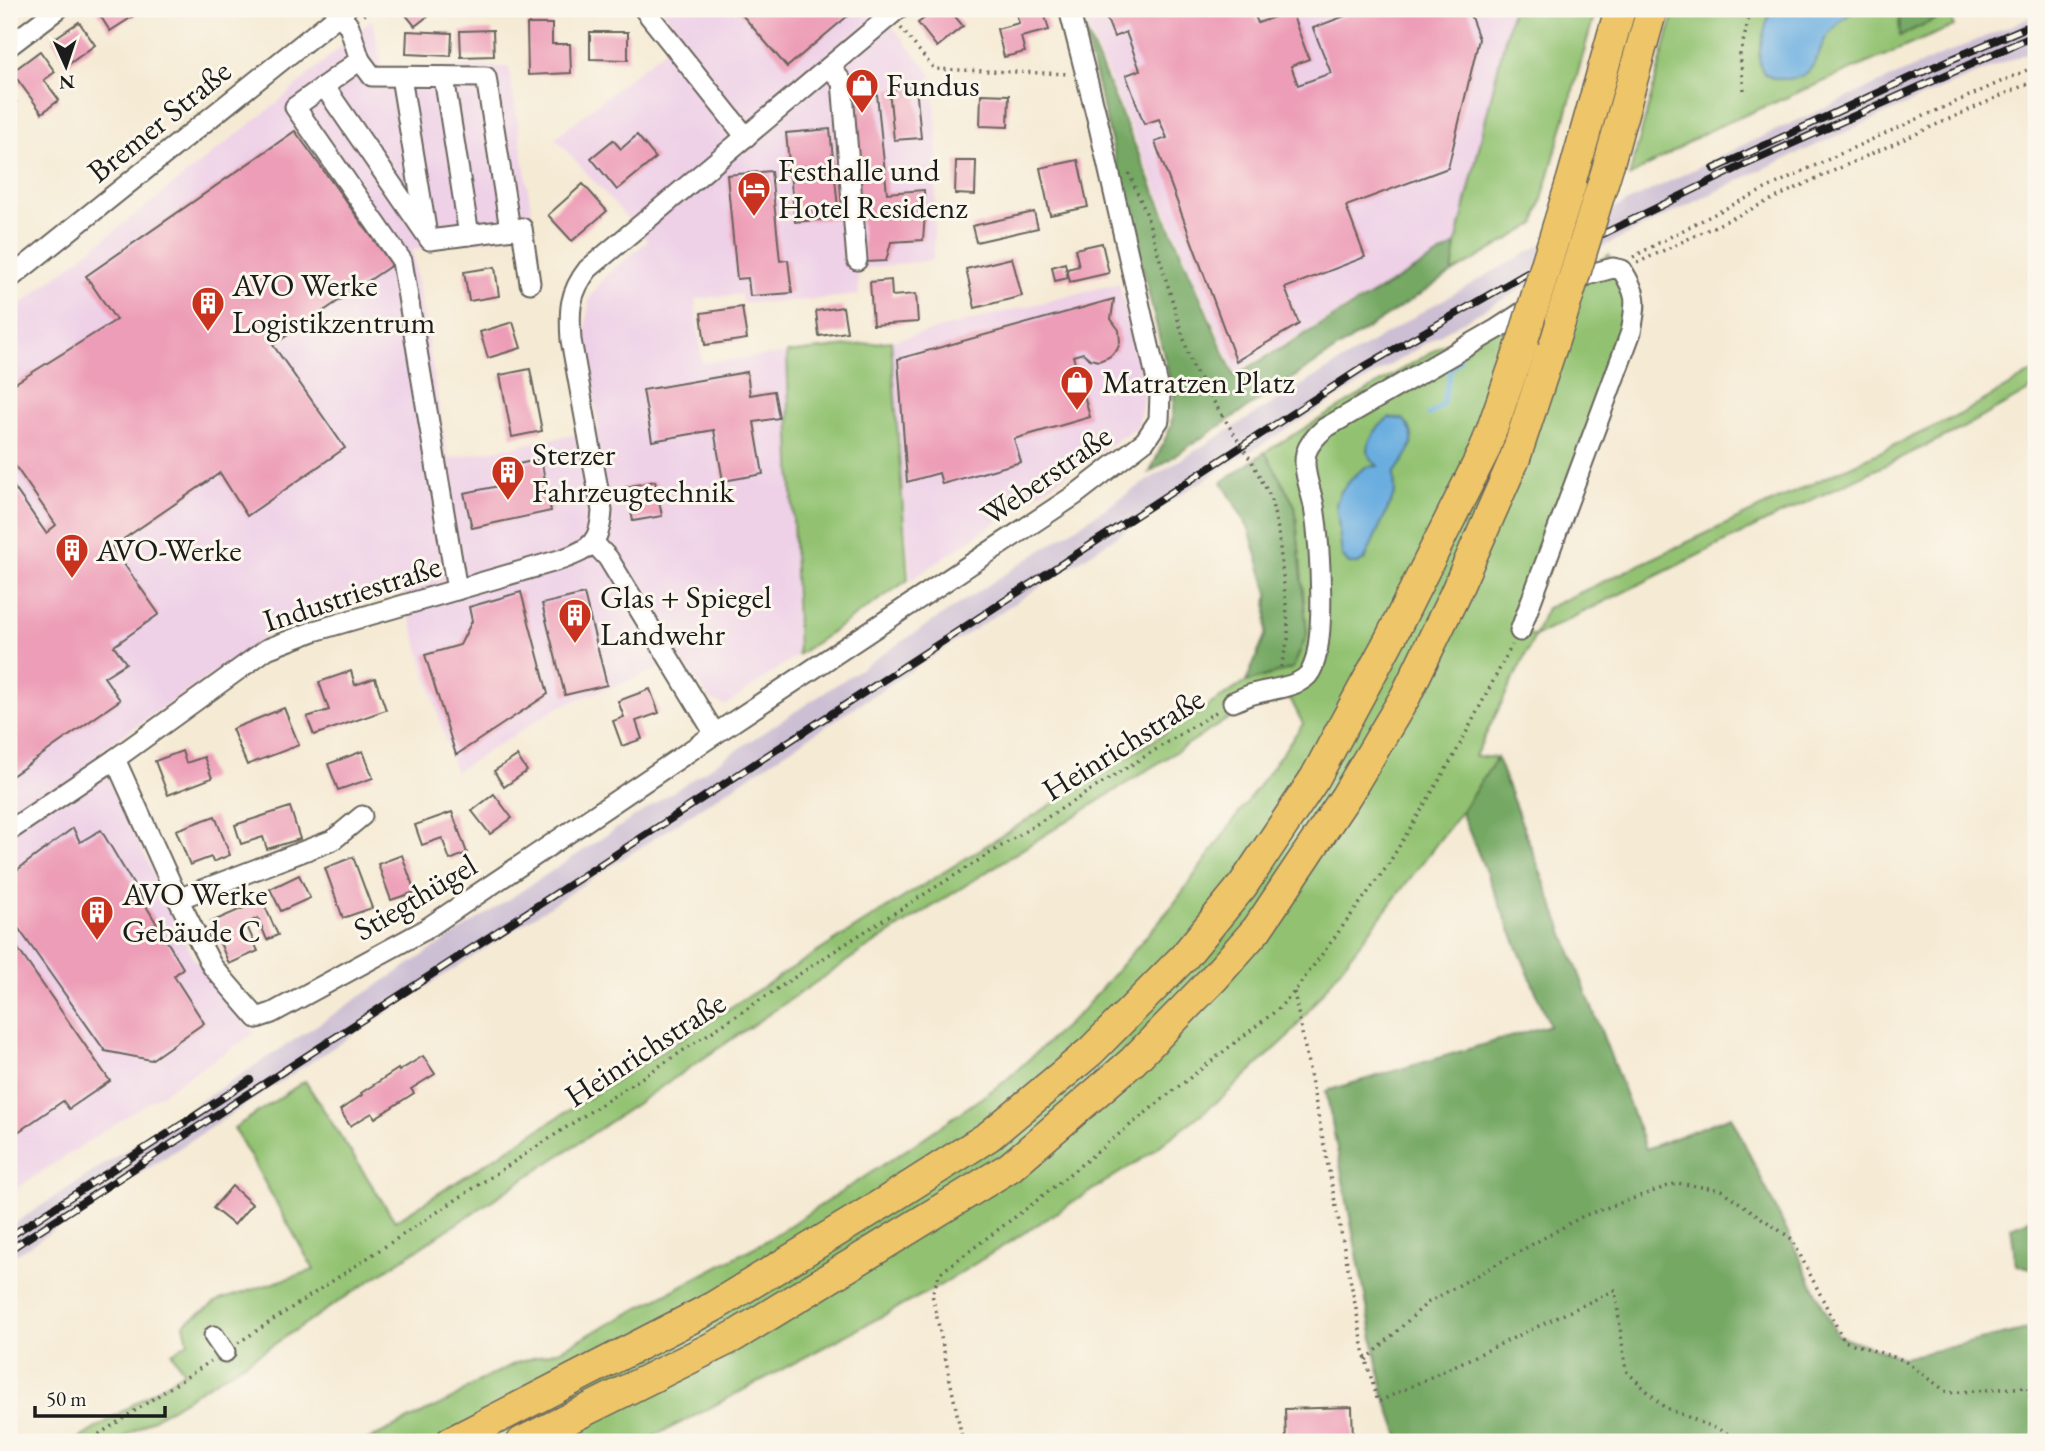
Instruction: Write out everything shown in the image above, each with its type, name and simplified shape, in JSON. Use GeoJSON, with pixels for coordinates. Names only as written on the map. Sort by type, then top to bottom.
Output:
{"type":"FeatureCollection","features":[{"type":"Feature","properties":{"kind":"highway"},"geometry":{"type":"LineString","coordinates":[[451,1442],[713,1307],[989,1136],[1091,1051],[1184,957],[1243,885],[1315,778],[1391,637],[1485,449],[1523,340],[1620,9]]}},
{"type":"Feature","properties":{"kind":"highway"},"geometry":{"type":"LineString","coordinates":[[522,1442],[733,1337],[1010,1167],[1133,1061],[1213,979],[1257,929],[1346,796],[1405,697],[1454,596],[1515,458],[1609,163],[1652,9]]}},
{"type":"Feature","properties":{"kind":"street"},"geometry":{"type":"LineString","coordinates":[[9,46],[58,9]]}},
{"type":"Feature","properties":{"kind":"street"},"geometry":{"type":"LineString","coordinates":[[644,9],[746,137]]}},
{"type":"Feature","properties":{"kind":"street","name":"Weberstraße"},"geometry":{"type":"LineString","coordinates":[[715,734],[1075,495],[1144,441],[1158,420],[1160,394],[1097,118],[1069,9]]}},
{"type":"Feature","properties":{"kind":"street"},"geometry":{"type":"LineString","coordinates":[[342,12],[360,60],[372,76],[485,77],[510,229]]}},
{"type":"Feature","properties":{"kind":"street","name":"Bremer Straße"},"geometry":{"type":"LineString","coordinates":[[9,279],[342,12]]}},
{"type":"Feature","properties":{"kind":"street"},"geometry":{"type":"LineString","coordinates":[[715,734],[629,581],[593,542],[601,528],[602,511],[571,340],[569,316],[572,297],[578,282],[588,269],[895,12]]}},
{"type":"Feature","properties":{"kind":"street"},"geometry":{"type":"LineString","coordinates":[[360,60],[295,107],[402,261],[457,590]]}},
{"type":"Feature","properties":{"kind":"street"},"geometry":{"type":"LineString","coordinates":[[830,67],[842,82],[857,260]]}},
{"type":"Feature","properties":{"kind":"street"},"geometry":{"type":"LineString","coordinates":[[401,77],[426,233]]}},
{"type":"Feature","properties":{"kind":"street"},"geometry":{"type":"LineString","coordinates":[[444,77],[469,235]]}},
{"type":"Feature","properties":{"kind":"street"},"geometry":{"type":"LineString","coordinates":[[324,86],[430,240],[522,228],[530,283]]}},
{"type":"Feature","properties":{"kind":"street"},"geometry":{"type":"LineString","coordinates":[[1233,702],[1251,694],[1298,682],[1307,676],[1314,666],[1321,589],[1320,546],[1313,481],[1306,468],[1306,453],[1314,438],[1325,428],[1401,387],[1546,297],[1587,275],[1617,269],[1633,288],[1636,303],[1631,332],[1520,631]]}},
{"type":"Feature","properties":{"kind":"street","name":"Industriestraße"},"geometry":{"type":"LineString","coordinates":[[9,831],[115,759],[267,649],[314,631],[563,559],[582,552],[593,542]]}},
{"type":"Feature","properties":{"kind":"street","name":"Stiegthügel"},"geometry":{"type":"LineString","coordinates":[[115,759],[178,900],[212,966],[257,1018],[272,1013],[423,931],[715,734]]}},
{"type":"Feature","properties":{"kind":"street"},"geometry":{"type":"LineString","coordinates":[[178,900],[333,840],[362,816]]}},
{"type":"Feature","properties":{"kind":"path"},"geometry":{"type":"LineString","coordinates":[[1744,90],[1740,55],[1751,9]]}},
{"type":"Feature","properties":{"kind":"path"},"geometry":{"type":"LineString","coordinates":[[895,12],[934,69],[1086,74]]}},
{"type":"Feature","properties":{"kind":"path"},"geometry":{"type":"LineString","coordinates":[[1617,269],[1683,229],[2036,66]]}},
{"type":"Feature","properties":{"kind":"path"},"geometry":{"type":"LineString","coordinates":[[1617,269],[2036,80]]}},
{"type":"Feature","properties":{"kind":"path"},"geometry":{"type":"LineString","coordinates":[[1126,166],[1146,213],[1192,366],[1270,496],[1282,557],[1288,639],[1275,688]]}},
{"type":"Feature","properties":{"kind":"path"},"geometry":{"type":"LineString","coordinates":[[964,1442],[932,1294],[940,1273],[1031,1205],[1277,1010],[1294,992],[1386,868],[1455,754],[1520,631]]}},
{"type":"Feature","properties":{"kind":"path","name":"Heinrichstraße"},"geometry":{"type":"LineString","coordinates":[[87,1442],[219,1344],[856,937],[1233,702]]}},
{"type":"Feature","properties":{"kind":"path"},"geometry":{"type":"LineString","coordinates":[[1294,992],[1366,1360],[1378,1402],[1615,1290],[1626,1371],[1664,1407],[1748,1442]]}},
{"type":"Feature","properties":{"kind":"path"},"geometry":{"type":"LineString","coordinates":[[1366,1360],[1427,1303],[1583,1216],[1678,1183],[1721,1190],[1792,1239],[1844,1341],[1903,1360],[1948,1393],[2026,1387],[2036,1419]]}},
{"type":"Feature","properties":{"kind":"shaded area"},"geometry":{"type":"Polygon","coordinates":[[[661,9],[878,9],[932,75],[938,140],[933,260],[858,269],[859,295],[742,303],[741,294],[695,299],[702,363],[787,353],[796,656],[726,705],[711,700],[682,661],[560,706],[455,772],[400,583],[329,606],[276,630],[97,753],[193,958],[255,1033],[9,1193],[9,314],[277,103],[372,19],[382,67],[509,67],[535,233],[412,250],[448,459],[599,430],[585,335],[589,299],[607,274],[648,241],[555,138],[682,36],[661,9]]]}},
{"type":"Feature","properties":{"kind":"shaded area"},"geometry":{"type":"Polygon","coordinates":[[[1080,9],[1512,9],[1456,245],[1235,371],[1080,9]]]}},
{"type":"Feature","properties":{"kind":"shaded area"},"geometry":{"type":"Polygon","coordinates":[[[2036,15],[2036,49],[1750,175],[1553,271],[1439,335],[1180,495],[9,1259],[9,1227],[1159,473],[1425,310],[1544,243],[1737,148],[2036,15]]]}},
{"type":"Feature","properties":{"kind":"shaded area"},"geometry":{"type":"Polygon","coordinates":[[[1119,283],[1145,389],[1138,426],[911,580],[891,341],[1119,283]]]}},
{"type":"Feature","properties":{"kind":"green space"},"geometry":{"type":"Polygon","coordinates":[[[1512,9],[1596,9],[1535,224],[1452,273],[1456,244],[1512,9]]]}},
{"type":"Feature","properties":{"kind":"green space"},"geometry":{"type":"Polygon","coordinates":[[[1675,9],[1899,9],[1900,35],[1938,18],[1942,9],[1947,9],[1954,26],[1710,130],[1629,177],[1675,9]]]}},
{"type":"Feature","properties":{"kind":"green space"},"geometry":{"type":"Polygon","coordinates":[[[1899,9],[1942,9],[1938,18],[1900,36],[1899,9]]]}},
{"type":"Feature","properties":{"kind":"green space"},"geometry":{"type":"Polygon","coordinates":[[[1082,22],[1234,376],[1456,245],[1452,273],[1150,472],[1171,426],[1174,397],[1082,22]]]}},
{"type":"Feature","properties":{"kind":"green space"},"geometry":{"type":"Polygon","coordinates":[[[1609,255],[1627,291],[1624,329],[1514,628],[1534,636],[1547,608],[1959,415],[2036,370],[2036,387],[1959,430],[1535,636],[1475,756],[1497,758],[1461,812],[1289,1036],[1223,1097],[1148,1155],[941,1285],[642,1442],[363,1442],[452,1399],[479,1381],[516,1363],[560,1350],[764,1242],[909,1148],[1004,1082],[1082,1011],[1173,905],[1303,724],[1290,698],[1234,715],[859,953],[270,1347],[116,1442],[74,1442],[184,1372],[172,1353],[188,1342],[184,1324],[220,1300],[314,1270],[234,1128],[305,1081],[395,1221],[1246,682],[1293,668],[1307,634],[1295,506],[1265,452],[1448,342],[1609,255]]]}},
{"type":"Feature","properties":{"kind":"green space"},"geometry":{"type":"Polygon","coordinates":[[[891,341],[908,580],[798,655],[787,353],[891,341]]]}},
{"type":"Feature","properties":{"kind":"green space"},"geometry":{"type":"Polygon","coordinates":[[[1265,452],[1295,506],[1307,634],[1293,668],[1246,682],[1266,633],[1268,593],[1249,529],[1222,482],[1265,452]]]}},
{"type":"Feature","properties":{"kind":"green space"},"geometry":{"type":"Polygon","coordinates":[[[1497,758],[1646,1149],[1731,1116],[1837,1335],[1903,1358],[2036,1327],[2036,1442],[1401,1442],[1383,1391],[1326,1091],[1550,1025],[1461,812],[1497,758]]]}},
{"type":"Feature","properties":{"kind":"green space"},"geometry":{"type":"Polygon","coordinates":[[[2036,1217],[2036,1269],[2016,1265],[2011,1227],[2036,1217]]]}},
{"type":"Feature","properties":{"kind":"water"},"geometry":{"type":"Polygon","coordinates":[[[1771,9],[1856,9],[1828,34],[1815,61],[1805,74],[1782,79],[1770,77],[1763,71],[1760,63],[1762,41],[1771,9]]]}},
{"type":"Feature","properties":{"kind":"water"},"geometry":{"type":"Polygon","coordinates":[[[1389,418],[1403,419],[1409,426],[1412,433],[1411,447],[1394,473],[1395,493],[1365,559],[1358,564],[1349,564],[1342,556],[1336,503],[1341,491],[1356,474],[1366,467],[1378,466],[1370,458],[1368,446],[1376,430],[1389,418]]]}},
{"type":"Feature","properties":{"kind":"building"},"geometry":{"type":"Polygon","coordinates":[[[96,9],[130,9],[135,15],[110,31],[96,9]]]}},
{"type":"Feature","properties":{"kind":"building"},"geometry":{"type":"Polygon","coordinates":[[[401,9],[437,9],[415,26],[401,9]]]}},
{"type":"Feature","properties":{"kind":"building"},"geometry":{"type":"Polygon","coordinates":[[[737,9],[856,9],[787,67],[737,9]]]}},
{"type":"Feature","properties":{"kind":"building"},"geometry":{"type":"Polygon","coordinates":[[[937,9],[949,9],[963,26],[937,47],[918,23],[937,9]]]}},
{"type":"Feature","properties":{"kind":"building"},"geometry":{"type":"Polygon","coordinates":[[[1015,9],[1043,9],[1049,30],[1021,37],[1025,52],[1004,57],[997,29],[1019,23],[1015,9]]]}},
{"type":"Feature","properties":{"kind":"building"},"geometry":{"type":"Polygon","coordinates":[[[1103,9],[1252,9],[1258,23],[1291,11],[1309,59],[1291,66],[1298,85],[1331,73],[1313,28],[1363,9],[1468,9],[1479,39],[1448,168],[1346,206],[1365,257],[1285,288],[1299,324],[1236,361],[1155,142],[1167,138],[1159,119],[1144,124],[1126,75],[1140,70],[1126,32],[1114,37],[1103,9]]]}},
{"type":"Feature","properties":{"kind":"building"},"geometry":{"type":"Polygon","coordinates":[[[79,22],[95,45],[69,64],[52,40],[79,22]]]}},
{"type":"Feature","properties":{"kind":"building"},"geometry":{"type":"Polygon","coordinates":[[[527,24],[552,24],[552,44],[570,44],[571,73],[528,75],[527,24]]]}},
{"type":"Feature","properties":{"kind":"building"},"geometry":{"type":"Polygon","coordinates":[[[493,30],[494,56],[461,57],[460,31],[493,30]]]}},
{"type":"Feature","properties":{"kind":"building"},"geometry":{"type":"Polygon","coordinates":[[[407,31],[452,33],[451,56],[406,54],[407,31]]]}},
{"type":"Feature","properties":{"kind":"building"},"geometry":{"type":"Polygon","coordinates":[[[590,32],[628,32],[628,60],[590,59],[590,32]]]}},
{"type":"Feature","properties":{"kind":"building"},"geometry":{"type":"Polygon","coordinates":[[[40,51],[55,72],[44,80],[59,100],[42,113],[12,72],[40,51]]]}},
{"type":"Feature","properties":{"kind":"building"},"geometry":{"type":"Polygon","coordinates":[[[876,84],[887,193],[924,190],[925,214],[923,240],[891,242],[886,261],[865,262],[848,87],[876,84]]]}},
{"type":"Feature","properties":{"kind":"building"},"geometry":{"type":"Polygon","coordinates":[[[916,86],[921,138],[894,140],[889,89],[916,86]]]}},
{"type":"Feature","properties":{"kind":"building"},"geometry":{"type":"Polygon","coordinates":[[[9,93],[16,102],[9,107],[9,93]]]}},
{"type":"Feature","properties":{"kind":"building"},"geometry":{"type":"Polygon","coordinates":[[[981,94],[1009,95],[1008,127],[980,126],[981,94]]]}},
{"type":"Feature","properties":{"kind":"building"},"geometry":{"type":"Polygon","coordinates":[[[830,129],[839,218],[795,222],[786,133],[830,129]]]}},
{"type":"Feature","properties":{"kind":"building"},"geometry":{"type":"Polygon","coordinates":[[[295,131],[392,265],[273,345],[345,448],[247,516],[220,473],[112,547],[159,614],[114,646],[126,663],[104,677],[120,700],[9,778],[9,480],[46,533],[56,525],[9,457],[9,387],[116,320],[86,276],[295,131]]]}},
{"type":"Feature","properties":{"kind":"building"},"geometry":{"type":"Polygon","coordinates":[[[637,135],[656,158],[617,190],[591,158],[613,140],[621,149],[637,135]]]}},
{"type":"Feature","properties":{"kind":"building"},"geometry":{"type":"Polygon","coordinates":[[[1078,160],[1088,207],[1050,215],[1040,168],[1078,160]]]}},
{"type":"Feature","properties":{"kind":"building"},"geometry":{"type":"Polygon","coordinates":[[[956,161],[976,161],[975,195],[955,194],[956,161]]]}},
{"type":"Feature","properties":{"kind":"building","name":"Festhalle und Hotel Residenz"},"geometry":{"type":"Polygon","coordinates":[[[771,171],[780,261],[788,260],[792,293],[750,296],[748,278],[737,279],[727,175],[771,171]]]}},
{"type":"Feature","properties":{"kind":"building"},"geometry":{"type":"Polygon","coordinates":[[[583,184],[607,211],[572,241],[548,215],[583,184]]]}},
{"type":"Feature","properties":{"kind":"building"},"geometry":{"type":"Polygon","coordinates":[[[1034,212],[1038,228],[976,242],[972,226],[1034,212]]]}},
{"type":"Feature","properties":{"kind":"building"},"geometry":{"type":"Polygon","coordinates":[[[1102,243],[1109,273],[1070,282],[1067,269],[1079,266],[1075,249],[1102,243]]]}},
{"type":"Feature","properties":{"kind":"building"},"geometry":{"type":"Polygon","coordinates":[[[1012,258],[1022,296],[975,308],[966,269],[1012,258]]]}},
{"type":"Feature","properties":{"kind":"building"},"geometry":{"type":"Polygon","coordinates":[[[1065,263],[1068,278],[1055,281],[1052,267],[1065,263]]]}},
{"type":"Feature","properties":{"kind":"building"},"geometry":{"type":"Polygon","coordinates":[[[495,267],[499,296],[469,301],[464,272],[495,267]]]}},
{"type":"Feature","properties":{"kind":"building"},"geometry":{"type":"Polygon","coordinates":[[[891,280],[892,296],[916,294],[918,322],[873,325],[870,282],[891,280]]]}},
{"type":"Feature","properties":{"kind":"building"},"geometry":{"type":"Polygon","coordinates":[[[1114,299],[1111,319],[1119,330],[1120,342],[1117,350],[1099,361],[1090,359],[1083,353],[1073,356],[1090,417],[1014,439],[1021,462],[942,484],[939,473],[907,482],[898,359],[1114,299]]]}},
{"type":"Feature","properties":{"kind":"building"},"geometry":{"type":"Polygon","coordinates":[[[742,307],[747,339],[705,345],[701,313],[742,307]]]}},
{"type":"Feature","properties":{"kind":"building"},"geometry":{"type":"Polygon","coordinates":[[[843,307],[847,332],[819,336],[816,311],[843,307]]]}},
{"type":"Feature","properties":{"kind":"building"},"geometry":{"type":"Polygon","coordinates":[[[513,322],[521,348],[488,358],[480,332],[513,322]]]}},
{"type":"Feature","properties":{"kind":"building"},"geometry":{"type":"Polygon","coordinates":[[[530,369],[542,431],[512,437],[500,375],[530,369]]]}},
{"type":"Feature","properties":{"kind":"building"},"geometry":{"type":"Polygon","coordinates":[[[747,372],[750,395],[774,391],[779,418],[754,422],[763,474],[723,481],[714,430],[652,441],[643,390],[747,372]]]}},
{"type":"Feature","properties":{"kind":"building","name":"Sterzer Fahrzeugtechnik"},"geometry":{"type":"Polygon","coordinates":[[[541,459],[551,511],[472,528],[464,493],[509,484],[505,467],[541,459]]]}},
{"type":"Feature","properties":{"kind":"building"},"geometry":{"type":"Polygon","coordinates":[[[655,481],[662,516],[633,521],[626,487],[655,481]]]}},
{"type":"Feature","properties":{"kind":"building"},"geometry":{"type":"Polygon","coordinates":[[[521,592],[548,694],[456,755],[425,655],[460,645],[472,621],[469,607],[521,592]]]}},
{"type":"Feature","properties":{"kind":"building","name":"Glas + Spiegel Landwehr"},"geometry":{"type":"Polygon","coordinates":[[[584,594],[607,685],[565,695],[542,604],[584,594]]]}},
{"type":"Feature","properties":{"kind":"building"},"geometry":{"type":"Polygon","coordinates":[[[351,671],[355,685],[375,678],[386,710],[314,735],[307,717],[329,710],[319,682],[351,671]]]}},
{"type":"Feature","properties":{"kind":"building"},"geometry":{"type":"Polygon","coordinates":[[[650,689],[659,713],[636,721],[642,739],[622,746],[613,721],[624,717],[618,701],[650,689]]]}},
{"type":"Feature","properties":{"kind":"building"},"geometry":{"type":"Polygon","coordinates":[[[284,708],[299,745],[247,765],[232,729],[284,708]]]}},
{"type":"Feature","properties":{"kind":"building"},"geometry":{"type":"Polygon","coordinates":[[[182,751],[186,763],[204,757],[212,778],[168,795],[155,761],[182,751]]]}},
{"type":"Feature","properties":{"kind":"building"},"geometry":{"type":"Polygon","coordinates":[[[363,751],[373,778],[338,790],[328,764],[363,751]]]}},
{"type":"Feature","properties":{"kind":"building"},"geometry":{"type":"Polygon","coordinates":[[[517,756],[527,771],[504,787],[494,771],[517,756]]]}},
{"type":"Feature","properties":{"kind":"building"},"geometry":{"type":"Polygon","coordinates":[[[494,794],[512,818],[490,834],[472,811],[494,794]]]}},
{"type":"Feature","properties":{"kind":"building"},"geometry":{"type":"Polygon","coordinates":[[[290,807],[300,839],[267,849],[263,837],[241,844],[235,825],[290,807]]]}},
{"type":"Feature","properties":{"kind":"building"},"geometry":{"type":"Polygon","coordinates":[[[452,812],[467,853],[450,860],[442,838],[422,845],[415,825],[452,812]]]}},
{"type":"Feature","properties":{"kind":"building"},"geometry":{"type":"Polygon","coordinates":[[[215,816],[230,855],[213,862],[211,857],[190,865],[176,830],[215,816]]]}},
{"type":"Feature","properties":{"kind":"building","name":"AVO Werke Gebäude C"},"geometry":{"type":"Polygon","coordinates":[[[73,828],[80,842],[101,830],[183,968],[174,976],[204,1023],[151,1060],[105,1051],[9,915],[9,876],[73,828]]]}},
{"type":"Feature","properties":{"kind":"building"},"geometry":{"type":"Polygon","coordinates":[[[402,855],[415,892],[391,900],[378,864],[402,855]]]}},
{"type":"Feature","properties":{"kind":"building"},"geometry":{"type":"Polygon","coordinates":[[[353,857],[372,908],[343,918],[325,868],[353,857]]]}},
{"type":"Feature","properties":{"kind":"building"},"geometry":{"type":"Polygon","coordinates":[[[299,875],[310,898],[281,911],[270,889],[299,875]]]}},
{"type":"Feature","properties":{"kind":"building"},"geometry":{"type":"Polygon","coordinates":[[[262,900],[278,935],[267,940],[258,918],[246,924],[258,951],[229,964],[211,922],[262,900]]]}},
{"type":"Feature","properties":{"kind":"building"},"geometry":{"type":"Polygon","coordinates":[[[9,936],[110,1081],[69,1109],[63,1101],[9,1138],[11,1029],[9,936]]]}},
{"type":"Feature","properties":{"kind":"building"},"geometry":{"type":"Polygon","coordinates":[[[423,1056],[435,1074],[411,1089],[414,1093],[375,1118],[372,1113],[350,1126],[340,1110],[362,1095],[361,1093],[423,1056]]]}},
{"type":"Feature","properties":{"kind":"building"},"geometry":{"type":"Polygon","coordinates":[[[232,1186],[252,1204],[234,1225],[213,1208],[232,1186]]]}},
{"type":"Feature","properties":{"kind":"building"},"geometry":{"type":"Polygon","coordinates":[[[1352,1407],[1353,1440],[1286,1442],[1285,1409],[1352,1407]]]}},
{"type":"Feature","properties":{"kind":"waterway"},"geometry":{"type":"LineString","coordinates":[[1429,415],[1442,406],[1451,369],[1460,359]]}},
{"type":"Feature","properties":{"kind":"railway"},"geometry":{"type":"LineString","coordinates":[[1714,169],[1929,69],[2036,23]]}},
{"type":"Feature","properties":{"kind":"railway"},"geometry":{"type":"LineString","coordinates":[[9,1250],[1362,368],[1550,260],[1744,165],[2036,35]]}},
{"type":"Feature","properties":{"kind":"railway"},"geometry":{"type":"LineString","coordinates":[[9,1237],[250,1080]]}},
{"type":"Feature","properties":{"kind":"place","name":"Fundus"},"geometry":{"type":"Point","coordinates":[862,115]}},
{"type":"Feature","properties":{"kind":"place","name":"Festhalle und Hotel Residenz"},"geometry":{"type":"Point","coordinates":[754,218]}},
{"type":"Feature","properties":{"kind":"place","name":"AVO Werke Logistikzentrum"},"geometry":{"type":"Point","coordinates":[208,333]}},
{"type":"Feature","properties":{"kind":"place","name":"Matratzen Platz"},"geometry":{"type":"Point","coordinates":[1077,412]}},
{"type":"Feature","properties":{"kind":"place","name":"Sterzer Fahrzeugtechnik"},"geometry":{"type":"Point","coordinates":[508,502]}},
{"type":"Feature","properties":{"kind":"place","name":"AVO-Werke"},"geometry":{"type":"Point","coordinates":[72,580]}},
{"type":"Feature","properties":{"kind":"place","name":"Glas + Spiegel Landwehr"},"geometry":{"type":"Point","coordinates":[575,645]}},
{"type":"Feature","properties":{"kind":"place","name":"AVO Werke Gebäude C"},"geometry":{"type":"Point","coordinates":[97,942]}}]}
